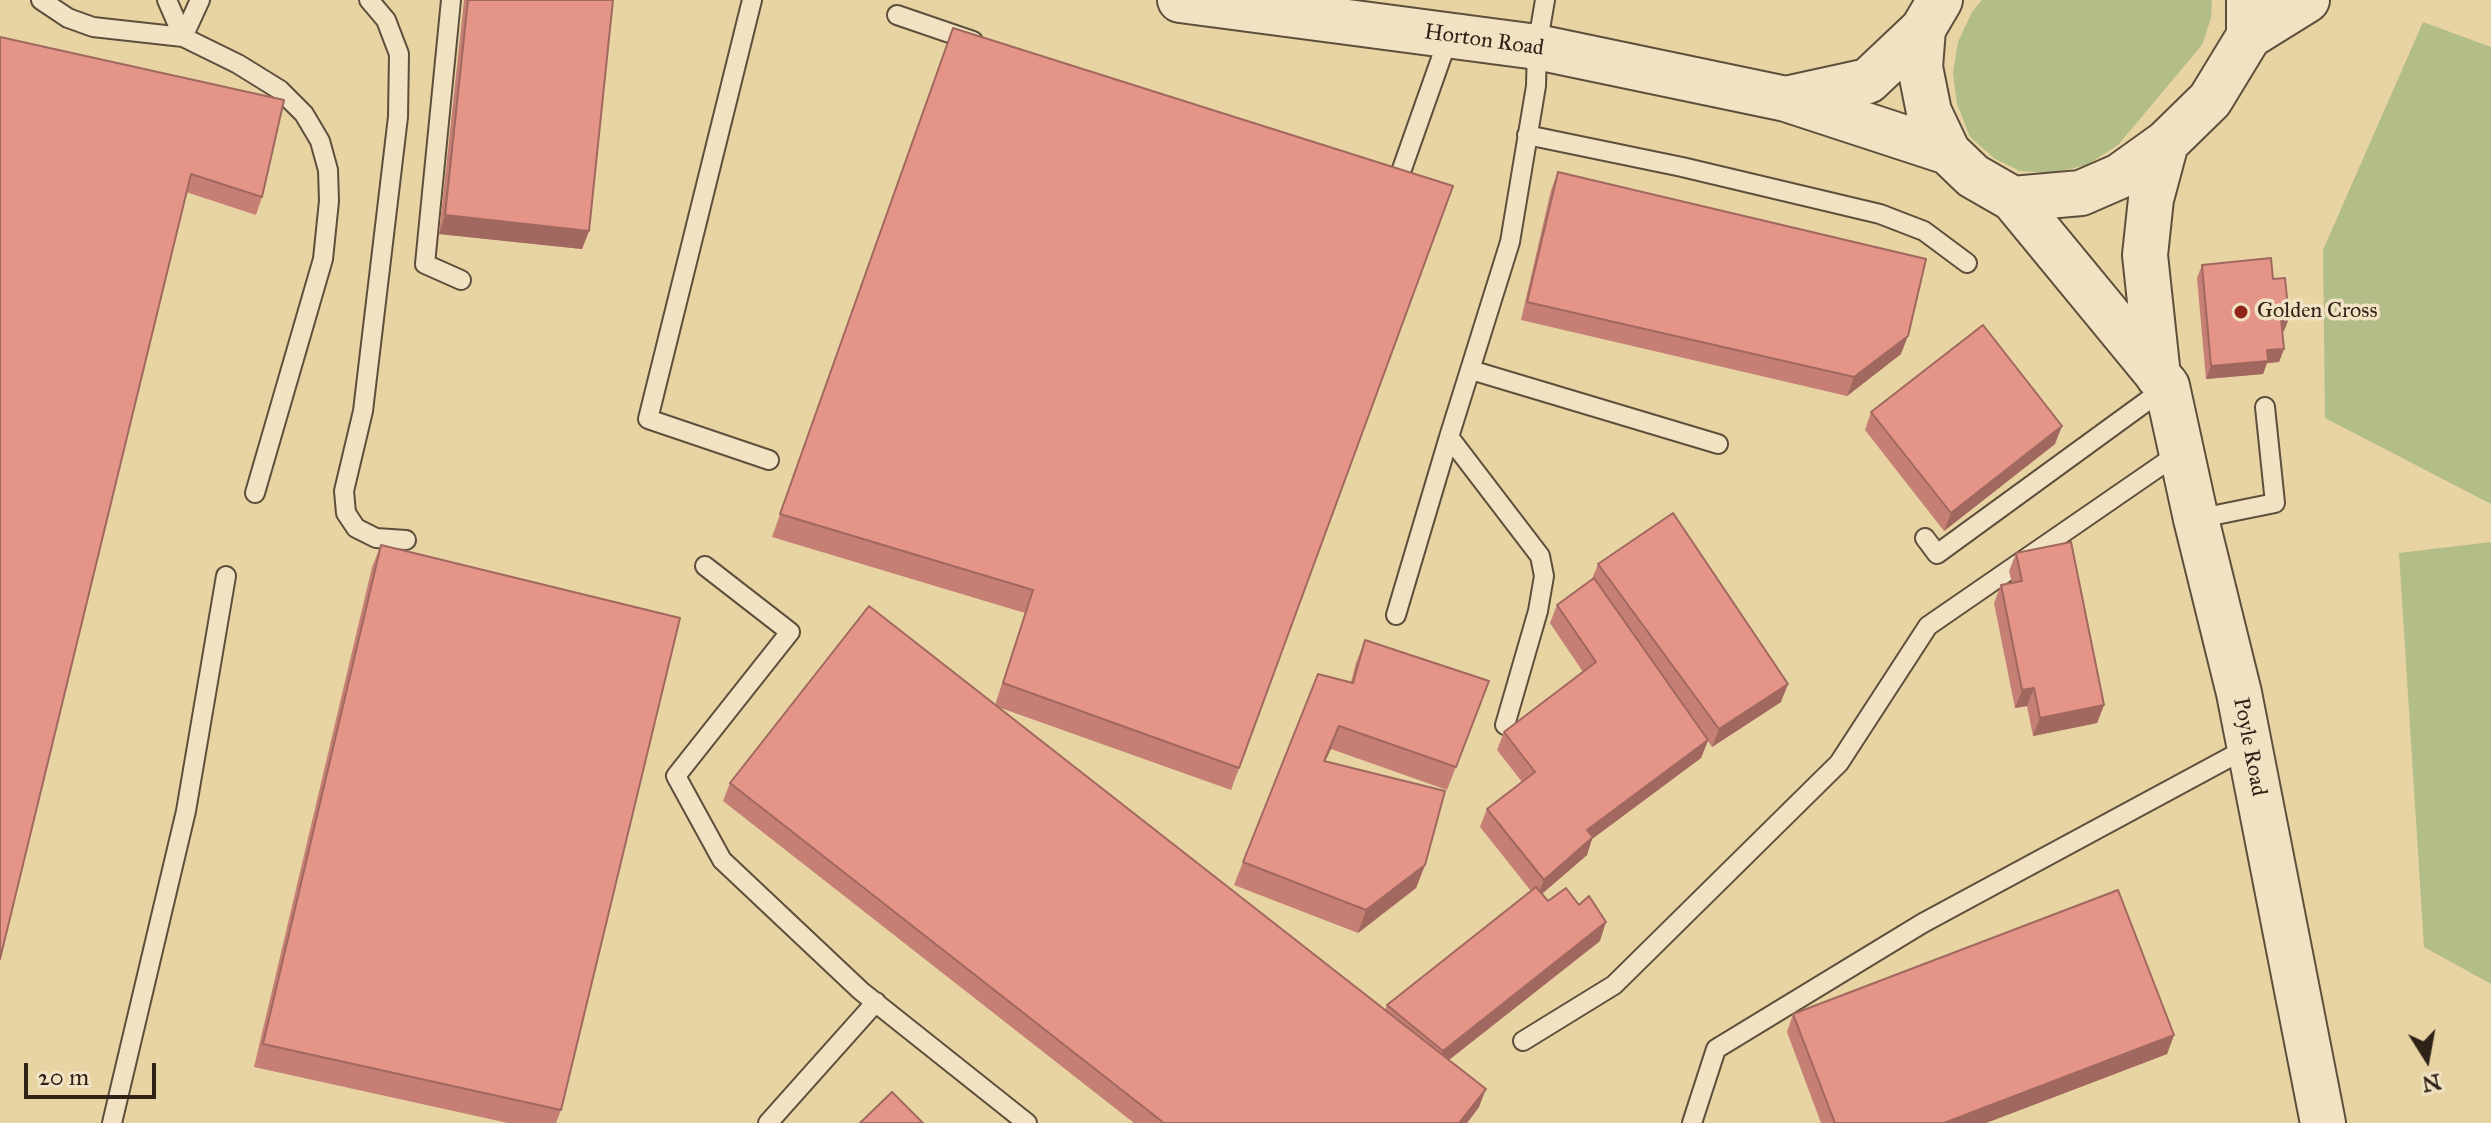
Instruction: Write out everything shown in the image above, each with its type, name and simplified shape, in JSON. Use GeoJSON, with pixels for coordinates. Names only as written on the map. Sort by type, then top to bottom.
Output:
{"type":"FeatureCollection","features":[{"type":"Feature","properties":{"kind":"street","name":"Horton Road"},"geometry":{"type":"LineString","coordinates":[[1180,0],[1537,47],[1786,99],[1948,152]]}},
{"type":"Feature","properties":{"kind":"street"},"geometry":{"type":"LineString","coordinates":[[1932,14],[1920,67],[1929,112],[1948,152],[1973,176],[2013,199],[2081,193],[2120,176],[2166,143],[2210,100],[2249,18],[2307,0]]}},
{"type":"Feature","properties":{"kind":"street","name":"Horton Road"},"geometry":{"type":"LineString","coordinates":[[1786,99],[1868,81],[1932,14]]}},
{"type":"Feature","properties":{"kind":"street","name":"Poyle Road"},"geometry":{"type":"LineString","coordinates":[[2166,143],[2151,199],[2145,255],[2162,381],[2239,693],[2323,1123]]}},
{"type":"Feature","properties":{"kind":"street","name":"Poyle Road"},"geometry":{"type":"LineString","coordinates":[[2013,199],[2162,381]]}},
{"type":"Feature","properties":{"kind":"lane"},"geometry":{"type":"LineString","coordinates":[[41,0],[68,18],[93,27],[183,37],[238,64],[280,90],[304,114],[320,141],[328,170],[329,201],[323,259],[255,493]]}},
{"type":"Feature","properties":{"kind":"lane"},"geometry":{"type":"LineString","coordinates":[[167,0],[183,37]]}},
{"type":"Feature","properties":{"kind":"lane"},"geometry":{"type":"LineString","coordinates":[[183,37],[200,0]]}},
{"type":"Feature","properties":{"kind":"lane"},"geometry":{"type":"LineString","coordinates":[[369,0],[386,20],[399,54],[399,106],[363,411],[344,491],[346,513],[356,528],[376,538],[406,540]]}},
{"type":"Feature","properties":{"kind":"lane"},"geometry":{"type":"LineString","coordinates":[[451,0],[425,264],[461,280]]}},
{"type":"Feature","properties":{"kind":"lane"},"geometry":{"type":"LineString","coordinates":[[752,0],[648,419],[769,460]]}},
{"type":"Feature","properties":{"kind":"lane"},"geometry":{"type":"LineString","coordinates":[[1396,615],[1510,242],[1536,86],[1537,47],[1545,0]]}},
{"type":"Feature","properties":{"kind":"lane"},"geometry":{"type":"LineString","coordinates":[[897,15],[988,46]]}},
{"type":"Feature","properties":{"kind":"lane"},"geometry":{"type":"LineString","coordinates":[[1366,172],[1397,183],[1449,36]]}},
{"type":"Feature","properties":{"kind":"lane"},"geometry":{"type":"LineString","coordinates":[[1527,135],[1682,167],[1880,214],[1924,231],[1967,263]]}},
{"type":"Feature","properties":{"kind":"lane"},"geometry":{"type":"LineString","coordinates":[[1471,370],[1718,444]]}},
{"type":"Feature","properties":{"kind":"lane"},"geometry":{"type":"LineString","coordinates":[[1925,538],[1937,554],[2162,381]]}},
{"type":"Feature","properties":{"kind":"lane"},"geometry":{"type":"LineString","coordinates":[[2196,519],[2275,503],[2265,407]]}},
{"type":"Feature","properties":{"kind":"lane"},"geometry":{"type":"LineString","coordinates":[[1449,437],[1540,556],[1544,576],[1538,611],[1505,725]]}},
{"type":"Feature","properties":{"kind":"lane"},"geometry":{"type":"LineString","coordinates":[[1523,1041],[1614,985],[1839,763],[1928,626],[2181,451]]}},
{"type":"Feature","properties":{"kind":"lane"},"geometry":{"type":"LineString","coordinates":[[705,566],[790,632],[676,776],[722,860],[876,1002],[1027,1123]]}},
{"type":"Feature","properties":{"kind":"lane"},"geometry":{"type":"LineString","coordinates":[[112,1123],[186,811],[226,576]]}},
{"type":"Feature","properties":{"kind":"lane"},"geometry":{"type":"LineString","coordinates":[[1692,1123],[1716,1049],[1923,923],[2249,747]]}},
{"type":"Feature","properties":{"kind":"lane"},"geometry":{"type":"LineString","coordinates":[[768,1123],[876,1002]]}},
{"type":"Feature","properties":{"kind":"green space"},"geometry":{"type":"Polygon","coordinates":[[[1982,0],[2212,0],[2211,18],[2202,45],[2118,145],[2087,165],[2051,173],[2020,171],[1995,159],[1970,137],[1957,104],[1953,73],[1958,42],[1972,12],[1982,0]]]}},
{"type":"Feature","properties":{"kind":"green space"},"geometry":{"type":"Polygon","coordinates":[[[2423,22],[2491,47],[2491,504],[2325,418],[2323,250],[2423,22]]]}},
{"type":"Feature","properties":{"kind":"green space"},"geometry":{"type":"Polygon","coordinates":[[[2491,542],[2491,984],[2424,947],[2399,553],[2491,542]]]}},
{"type":"Feature","properties":{"kind":"building"},"geometry":{"type":"Polygon","coordinates":[[[468,0],[613,0],[589,231],[445,215],[468,0]]]}},
{"type":"Feature","properties":{"kind":"building"},"geometry":{"type":"Polygon","coordinates":[[[953,28],[1453,186],[1239,768],[1003,683],[1033,590],[780,514],[953,28]]]}},
{"type":"Feature","properties":{"kind":"building"},"geometry":{"type":"Polygon","coordinates":[[[0,37],[284,100],[262,197],[191,174],[0,959],[0,37]]]}},
{"type":"Feature","properties":{"kind":"building"},"geometry":{"type":"Polygon","coordinates":[[[1558,172],[1926,259],[1908,336],[1854,377],[1527,302],[1558,172]]]}},
{"type":"Feature","properties":{"kind":"building","name":"Golden Cross"},"geometry":{"type":"Polygon","coordinates":[[[2271,258],[2273,279],[2285,278],[2289,318],[2281,319],[2284,349],[2267,350],[2268,361],[2211,366],[2202,265],[2271,258]]]}},
{"type":"Feature","properties":{"kind":"building"},"geometry":{"type":"Polygon","coordinates":[[[1983,325],[2062,426],[1951,513],[1871,412],[1983,325]]]}},
{"type":"Feature","properties":{"kind":"building"},"geometry":{"type":"Polygon","coordinates":[[[1673,513],[1788,684],[1719,729],[1598,564],[1673,513]]]}},
{"type":"Feature","properties":{"kind":"building"},"geometry":{"type":"Polygon","coordinates":[[[2071,542],[2104,705],[2040,718],[2034,688],[2022,690],[2001,585],[2022,581],[2016,553],[2071,542]]]}},
{"type":"Feature","properties":{"kind":"building"},"geometry":{"type":"Polygon","coordinates":[[[381,545],[680,618],[561,1110],[263,1044],[381,545]]]}},
{"type":"Feature","properties":{"kind":"building"},"geometry":{"type":"Polygon","coordinates":[[[1594,578],[1708,740],[1587,830],[1593,837],[1544,880],[1487,809],[1535,772],[1504,732],[1596,662],[1557,605],[1594,578]]]}},
{"type":"Feature","properties":{"kind":"building"},"geometry":{"type":"Polygon","coordinates":[[[869,606],[1486,1089],[1459,1123],[1164,1123],[730,783],[869,606]]]}},
{"type":"Feature","properties":{"kind":"building"},"geometry":{"type":"Polygon","coordinates":[[[1365,640],[1489,681],[1456,767],[1339,726],[1324,761],[1445,791],[1425,865],[1366,910],[1243,862],[1318,674],[1353,683],[1365,640]]]}},
{"type":"Feature","properties":{"kind":"building"},"geometry":{"type":"Polygon","coordinates":[[[1536,887],[1548,901],[1566,888],[1579,905],[1589,896],[1606,922],[1443,1051],[1387,1005],[1536,887]]]}},
{"type":"Feature","properties":{"kind":"building"},"geometry":{"type":"Polygon","coordinates":[[[2118,890],[2174,1035],[1944,1123],[1835,1123],[1793,1014],[2118,890]]]}},
{"type":"Feature","properties":{"kind":"building"},"geometry":{"type":"Polygon","coordinates":[[[892,1092],[923,1123],[860,1123],[892,1092]]]}},
{"type":"Feature","properties":{"kind":"place","name":"Golden Cross"},"geometry":{"type":"Point","coordinates":[2241,312]}}]}
